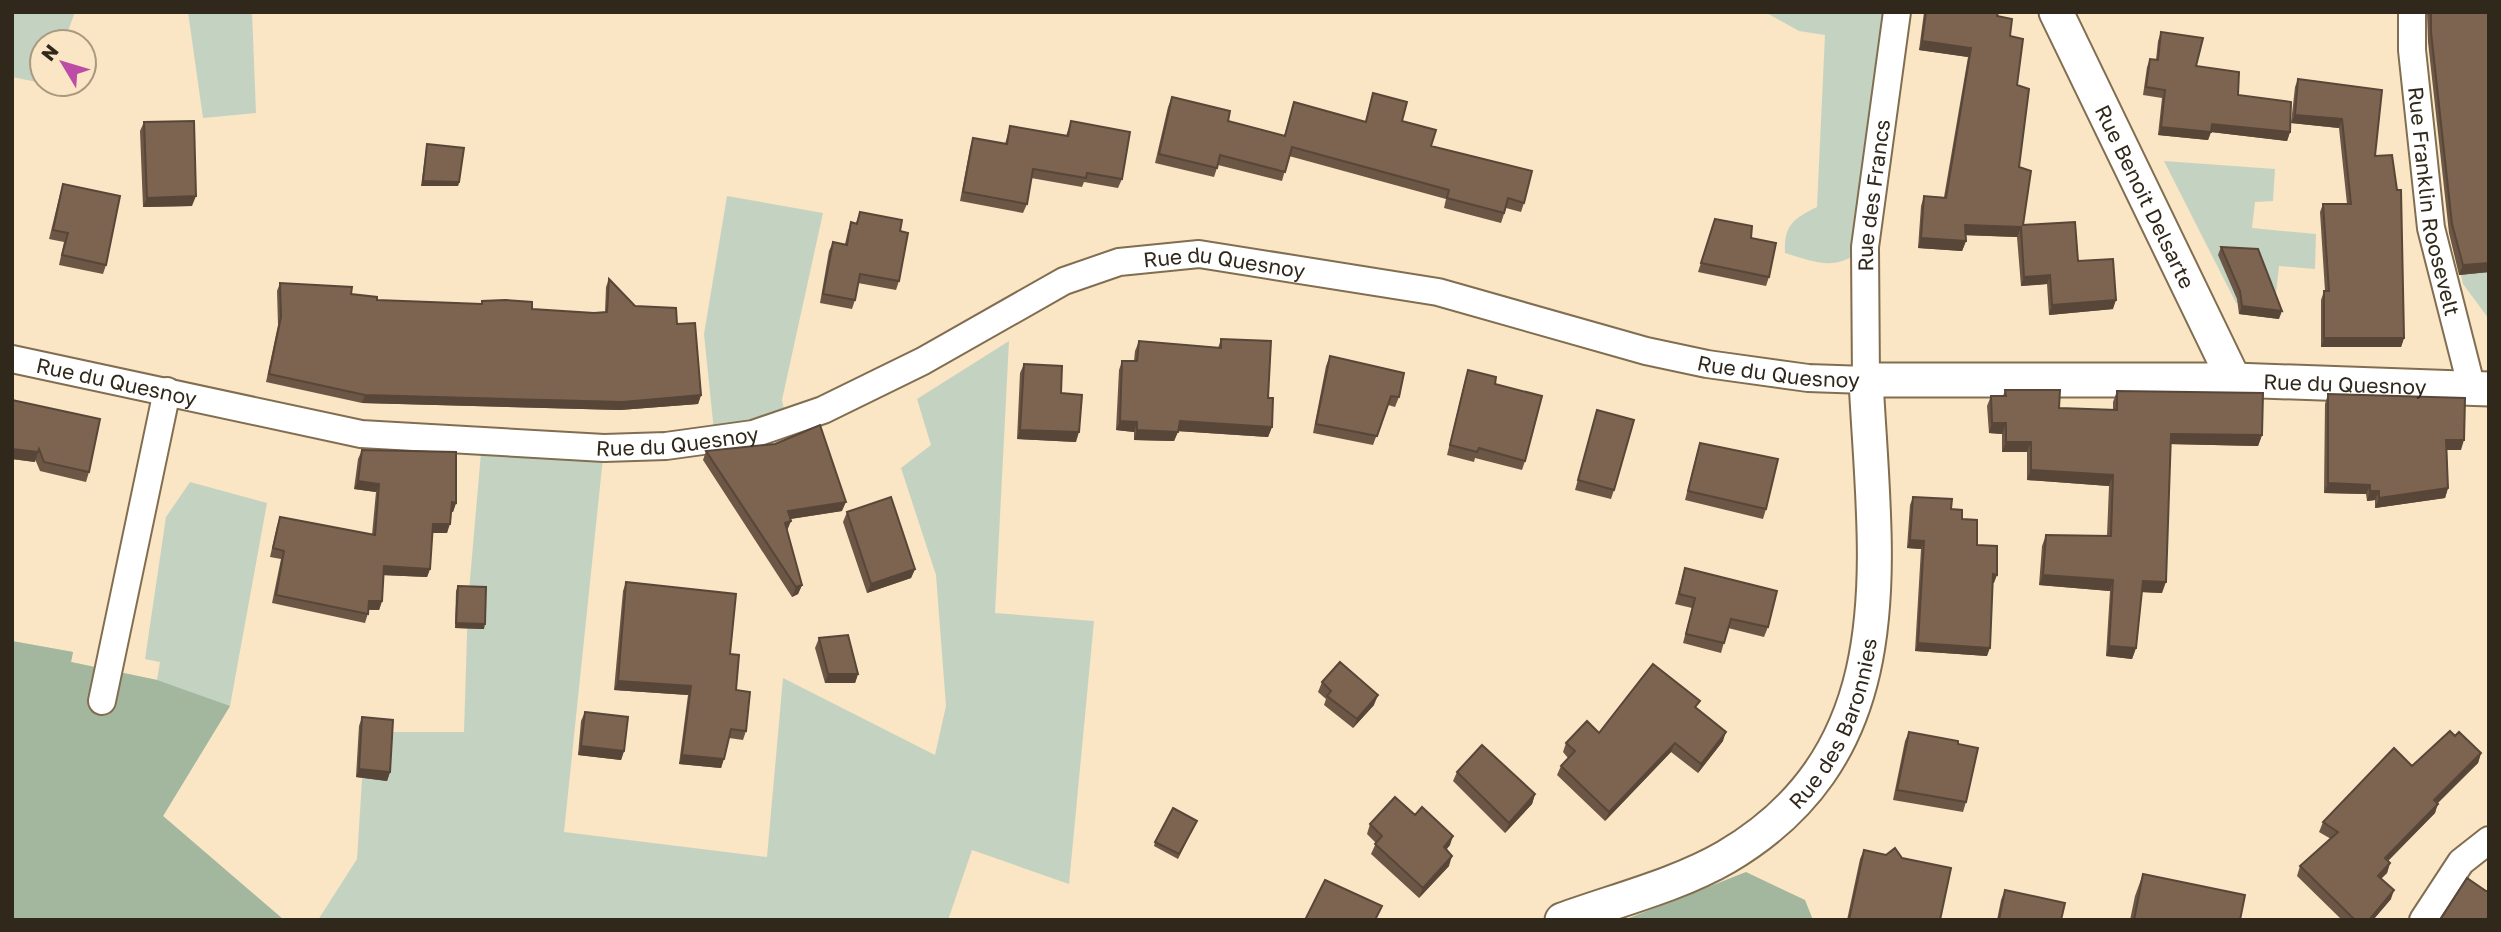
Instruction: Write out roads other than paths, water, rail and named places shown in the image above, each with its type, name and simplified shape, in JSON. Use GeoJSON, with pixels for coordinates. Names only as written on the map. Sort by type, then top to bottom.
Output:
{"type":"FeatureCollection","features":[{"type":"Feature","properties":{"kind":"street","name":"Rue des Francs"},"geometry":{"type":"LineString","coordinates":[[1866,380],[1865,247],[1897,12]]}},
{"type":"Feature","properties":{"kind":"street","name":"Rue Benoit Delsarte"},"geometry":{"type":"LineString","coordinates":[[2056,12],[2234,380]]}},
{"type":"Feature","properties":{"kind":"street","name":"Rue Franklin Roosevelt"},"geometry":{"type":"LineString","coordinates":[[2412,12],[2413,62],[2431,228],[2480,389]]}},
{"type":"Feature","properties":{"kind":"street","name":"Rue du Quesnoy"},"geometry":{"type":"LineString","coordinates":[[12,359],[361,434],[604,448],[715,442],[753,434],[823,410],[923,361],[1064,281],[1119,262],[1199,254],[1438,292],[1646,351],[1707,364],[1808,379],[2234,380],[2480,389]]}},
{"type":"Feature","properties":{"kind":"street","name":"Rue des Baronnies"},"geometry":{"type":"LineString","coordinates":[[1562,920],[1723,859],[1764,831],[1792,806],[1835,749],[1853,712],[1866,663],[1871,629],[1872,511],[1866,380]]}},
{"type":"Feature","properties":{"kind":"street"},"geometry":{"type":"LineString","coordinates":[[102,701],[167,391]]}},
{"type":"Feature","properties":{"kind":"street"},"geometry":{"type":"LineString","coordinates":[[2423,920],[2461,862],[2489,840]]}}]}
